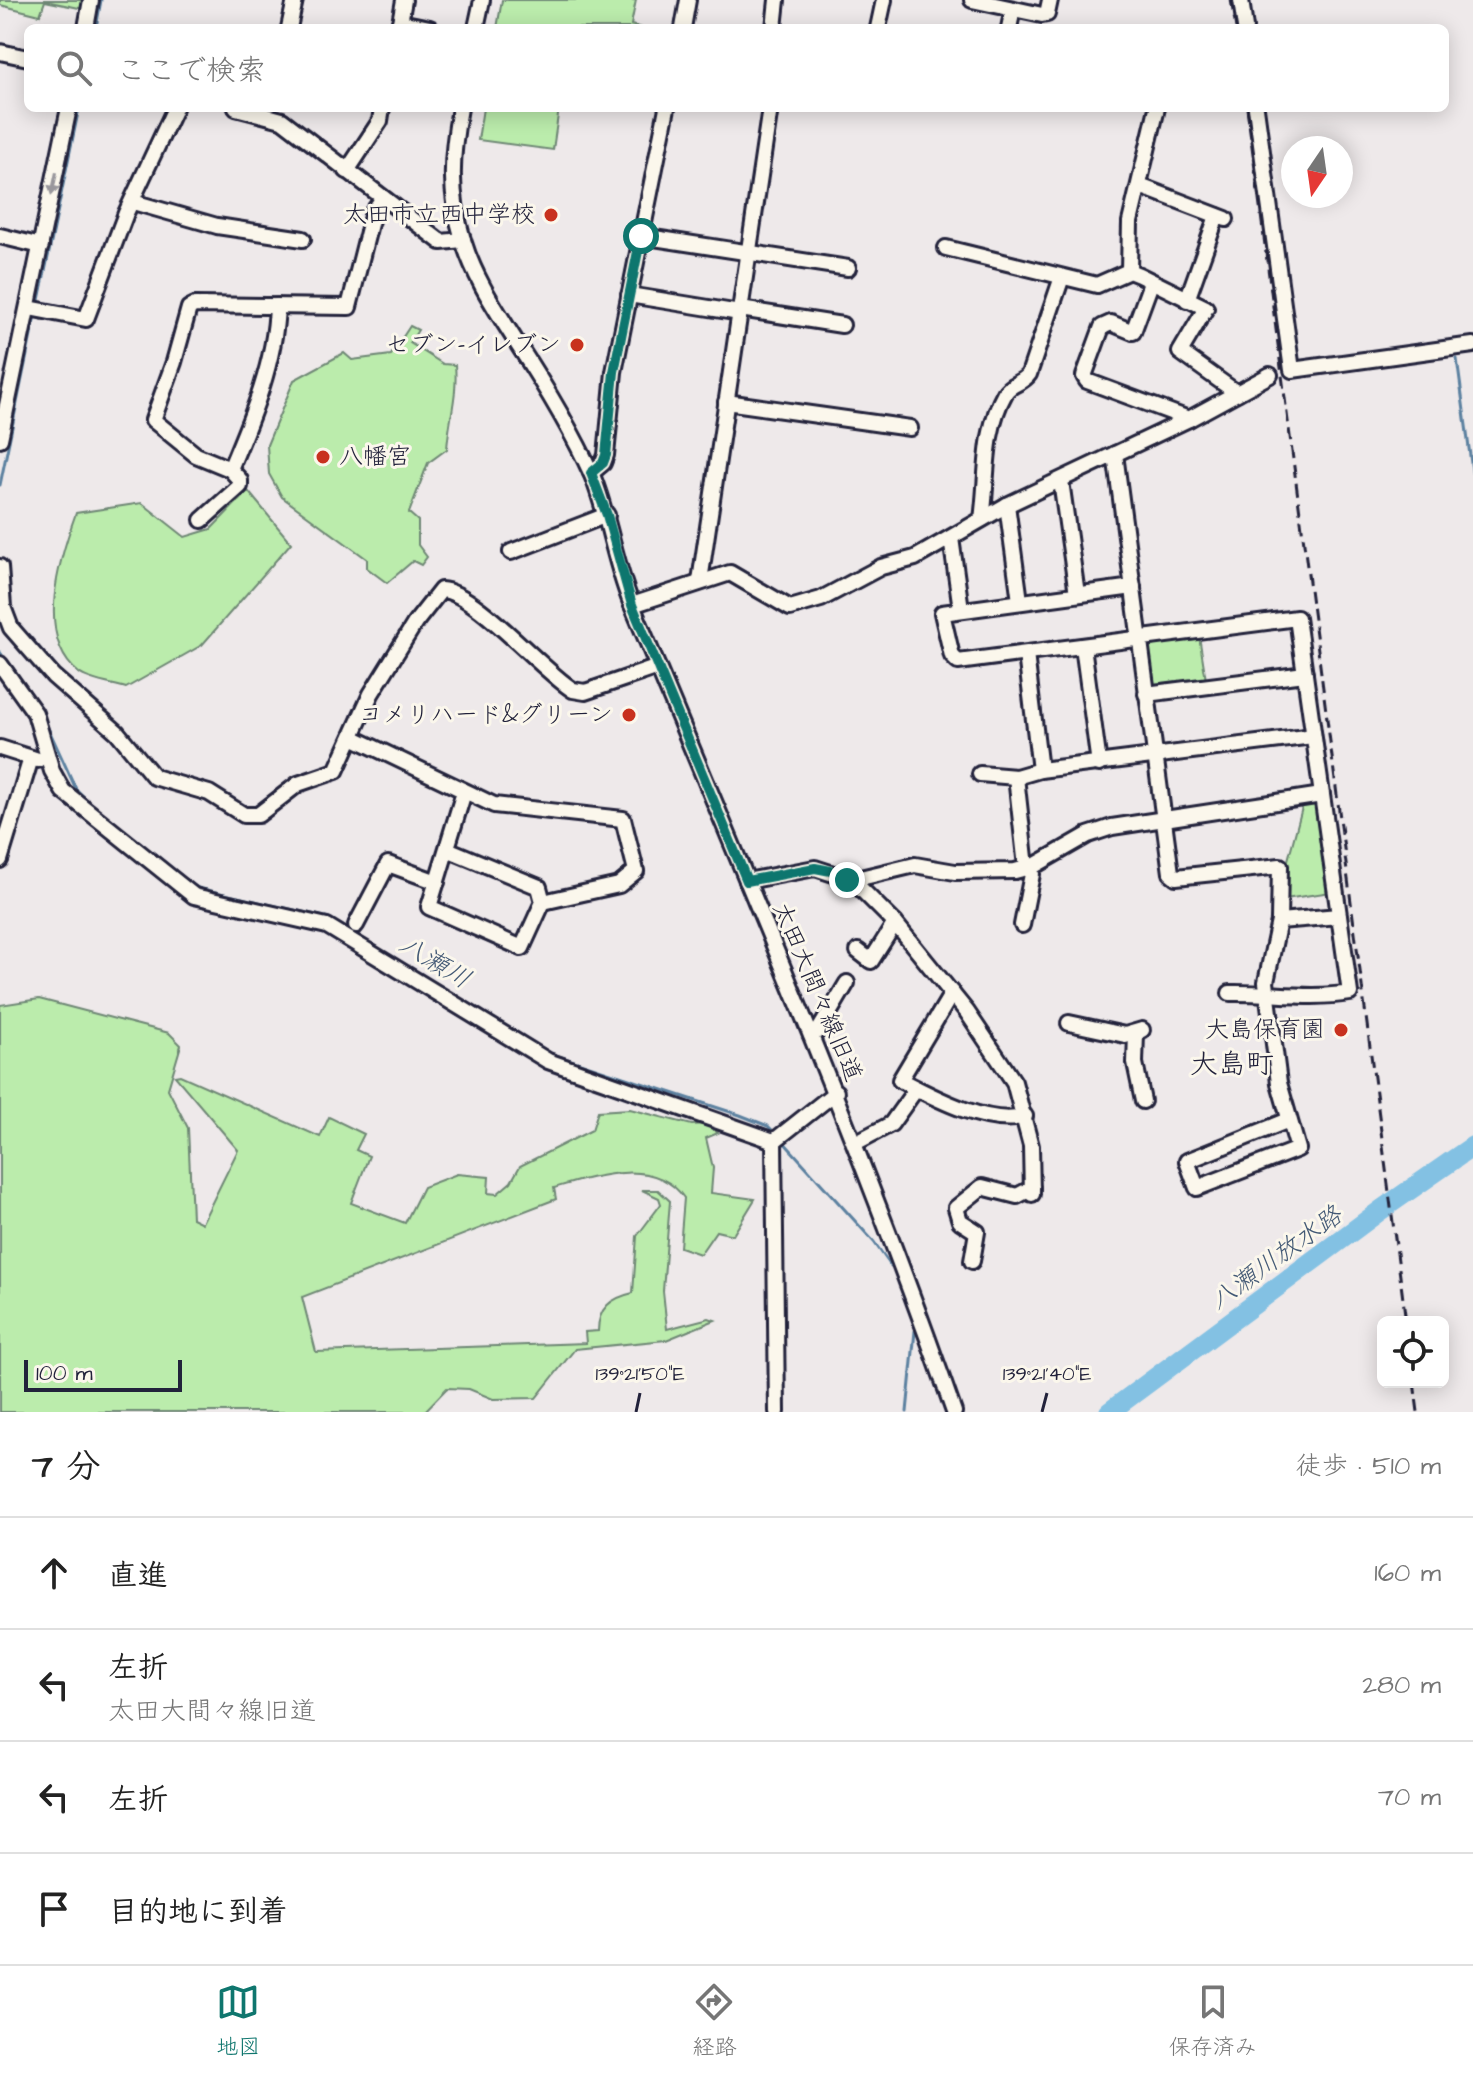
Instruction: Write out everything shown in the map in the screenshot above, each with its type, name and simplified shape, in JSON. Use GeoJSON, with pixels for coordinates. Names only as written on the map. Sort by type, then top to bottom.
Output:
{"type":"FeatureCollection","features":[{"type":"Feature","properties":{"kind":"street"},"geometry":{"type":"LineString","coordinates":[[87,24],[91,0]]}},
{"type":"Feature","properties":{"kind":"street"},"geometry":{"type":"LineString","coordinates":[[290,24],[295,0]]}},
{"type":"Feature","properties":{"kind":"street"},"geometry":{"type":"LineString","coordinates":[[399,24],[404,0]]}},
{"type":"Feature","properties":{"kind":"street"},"geometry":{"type":"LineString","coordinates":[[477,24],[482,0]]}},
{"type":"Feature","properties":{"kind":"street"},"geometry":{"type":"LineString","coordinates":[[684,24],[688,0]]}},
{"type":"Feature","properties":{"kind":"street"},"geometry":{"type":"LineString","coordinates":[[774,24],[777,0]]}},
{"type":"Feature","properties":{"kind":"street"},"geometry":{"type":"LineString","coordinates":[[882,24],[884,0]]}},
{"type":"Feature","properties":{"kind":"street"},"geometry":{"type":"LineString","coordinates":[[972,0],[1047,14],[1050,0]]}},
{"type":"Feature","properties":{"kind":"street"},"geometry":{"type":"LineString","coordinates":[[1241,0],[1244,24]]}},
{"type":"Feature","properties":{"kind":"street"},"geometry":{"type":"LineString","coordinates":[[1010,24],[1013,9]]}},
{"type":"Feature","properties":{"kind":"street"},"geometry":{"type":"LineString","coordinates":[[0,52],[24,57]]}},
{"type":"Feature","properties":{"kind":"street"},"geometry":{"type":"LineString","coordinates":[[0,439],[35,309],[41,246],[68,112]]}},
{"type":"Feature","properties":{"kind":"street"},"geometry":{"type":"LineString","coordinates":[[35,309],[86,319],[173,112]]}},
{"type":"Feature","properties":{"kind":"street"},"geometry":{"type":"LineString","coordinates":[[347,171],[380,121],[381,112]]}},
{"type":"Feature","properties":{"kind":"street","name":"太田大間々線旧道"},"geometry":{"type":"LineString","coordinates":[[459,112],[450,180],[463,240],[487,296],[558,412],[591,473],[607,515],[632,605],[836,1092],[954,1412]]}},
{"type":"Feature","properties":{"kind":"street"},"geometry":{"type":"LineString","coordinates":[[591,473],[603,463],[606,455],[608,407],[666,112]]}},
{"type":"Feature","properties":{"kind":"street"},"geometry":{"type":"LineString","coordinates":[[700,581],[769,112]]}},
{"type":"Feature","properties":{"kind":"street"},"geometry":{"type":"LineString","coordinates":[[1129,271],[1130,222],[1156,112]]}},
{"type":"Feature","properties":{"kind":"street"},"geometry":{"type":"LineString","coordinates":[[1257,112],[1292,370],[1473,345]]}},
{"type":"Feature","properties":{"kind":"street"},"geometry":{"type":"LineString","coordinates":[[272,113],[441,242],[463,240]]}},
{"type":"Feature","properties":{"kind":"street"},"geometry":{"type":"LineString","coordinates":[[1145,188],[1222,217],[1187,300]]}},
{"type":"Feature","properties":{"kind":"street"},"geometry":{"type":"LineString","coordinates":[[202,520],[240,486],[230,469],[196,455],[153,420],[189,308],[349,307],[373,212],[383,198]]}},
{"type":"Feature","properties":{"kind":"street"},"geometry":{"type":"LineString","coordinates":[[133,202],[217,226],[303,239]]}},
{"type":"Feature","properties":{"kind":"street"},"geometry":{"type":"LineString","coordinates":[[0,236],[41,246]]}},
{"type":"Feature","properties":{"kind":"street"},"geometry":{"type":"LineString","coordinates":[[641,236],[848,268]]}},
{"type":"Feature","properties":{"kind":"street"},"geometry":{"type":"LineString","coordinates":[[946,248],[1097,285],[1129,271]]}},
{"type":"Feature","properties":{"kind":"street"},"geometry":{"type":"LineString","coordinates":[[1129,271],[1206,308],[1180,352],[1237,393]]}},
{"type":"Feature","properties":{"kind":"street"},"geometry":{"type":"LineString","coordinates":[[982,519],[986,454],[1003,397],[1009,387],[1024,382],[1029,374],[1062,277]]}},
{"type":"Feature","properties":{"kind":"street"},"geometry":{"type":"LineString","coordinates":[[1151,283],[1133,332],[1111,323],[1102,327],[1084,376],[1087,381],[1189,419]]}},
{"type":"Feature","properties":{"kind":"street"},"geometry":{"type":"LineString","coordinates":[[629,295],[842,325]]}},
{"type":"Feature","properties":{"kind":"street"},"geometry":{"type":"LineString","coordinates":[[230,469],[262,386],[276,337],[277,306]]}},
{"type":"Feature","properties":{"kind":"street"},"geometry":{"type":"LineString","coordinates":[[632,605],[700,581],[734,574],[780,603],[797,607],[881,567],[915,558],[1007,505],[1189,419],[1270,375]]}},
{"type":"Feature","properties":{"kind":"street"},"geometry":{"type":"LineString","coordinates":[[726,402],[910,428]]}},
{"type":"Feature","properties":{"kind":"street"},"geometry":{"type":"LineString","coordinates":[[1115,454],[1162,819],[1173,876],[1280,866],[1279,921],[1267,970],[1266,992],[1279,1083],[1298,1149],[1197,1188],[1187,1161],[1289,1120]]}},
{"type":"Feature","properties":{"kind":"street"},"geometry":{"type":"LineString","coordinates":[[1061,481],[1077,594]]}},
{"type":"Feature","properties":{"kind":"street"},"geometry":{"type":"LineString","coordinates":[[1007,505],[1020,601]]}},
{"type":"Feature","properties":{"kind":"street"},"geometry":{"type":"LineString","coordinates":[[511,552],[607,515]]}},
{"type":"Feature","properties":{"kind":"street"},"geometry":{"type":"LineString","coordinates":[[951,538],[961,609]]}},
{"type":"Feature","properties":{"kind":"street"},"geometry":{"type":"LineString","coordinates":[[0,567],[3,607],[11,628],[53,676],[117,732],[154,777],[209,793],[244,815],[258,815],[298,784],[336,771],[371,694],[415,623],[441,590],[452,593],[479,610],[573,690],[585,692],[658,667]]}},
{"type":"Feature","properties":{"kind":"street"},"geometry":{"type":"LineString","coordinates":[[1133,587],[942,613],[953,659],[958,662],[1297,618],[1350,993],[1312,998],[1266,992],[1230,993]]}},
{"type":"Feature","properties":{"kind":"street"},"geometry":{"type":"LineString","coordinates":[[1083,646],[1099,764]]}},
{"type":"Feature","properties":{"kind":"street"},"geometry":{"type":"LineString","coordinates":[[1026,654],[1040,770]]}},
{"type":"Feature","properties":{"kind":"street"},"geometry":{"type":"LineString","coordinates":[[0,664],[35,713],[50,764],[63,791],[194,896],[327,926],[497,1033],[548,1061],[779,1136]]}},
{"type":"Feature","properties":{"kind":"street"},"geometry":{"type":"LineString","coordinates":[[1146,694],[1305,674]]}},
{"type":"Feature","properties":{"kind":"street"},"geometry":{"type":"LineString","coordinates":[[980,774],[1016,777],[1040,770],[1313,736]]}},
{"type":"Feature","properties":{"kind":"street"},"geometry":{"type":"LineString","coordinates":[[352,737],[494,805],[623,819],[636,871],[619,885],[543,902]]}},
{"type":"Feature","properties":{"kind":"street"},"geometry":{"type":"LineString","coordinates":[[0,748],[50,764]]}},
{"type":"Feature","properties":{"kind":"street"},"geometry":{"type":"LineString","coordinates":[[0,860],[31,758]]}},
{"type":"Feature","properties":{"kind":"street"},"geometry":{"type":"LineString","coordinates":[[1016,777],[1025,858],[1032,881],[1022,925]]}},
{"type":"Feature","properties":{"kind":"street"},"geometry":{"type":"LineString","coordinates":[[447,849],[539,887],[543,902],[522,948],[429,907],[464,792]]}},
{"type":"Feature","properties":{"kind":"street"},"geometry":{"type":"LineString","coordinates":[[852,880],[915,865],[963,872],[1002,873],[1029,868],[1099,831],[1322,795]]}},
{"type":"Feature","properties":{"kind":"street"},"geometry":{"type":"LineString","coordinates":[[356,925],[388,864],[437,882]]}},
{"type":"Feature","properties":{"kind":"street"},"geometry":{"type":"LineString","coordinates":[[747,881],[815,868],[852,880],[895,923],[952,993],[1014,1082],[1031,1146],[1032,1191],[1017,1196],[982,1187],[956,1208],[960,1221],[977,1232],[972,1261]]}},
{"type":"Feature","properties":{"kind":"street"},"geometry":{"type":"LineString","coordinates":[[1279,921],[1339,916]]}},
{"type":"Feature","properties":{"kind":"street"},"geometry":{"type":"LineString","coordinates":[[858,951],[871,961],[895,923]]}},
{"type":"Feature","properties":{"kind":"street"},"geometry":{"type":"LineString","coordinates":[[811,1035],[819,1030],[847,983]]}},
{"type":"Feature","properties":{"kind":"street"},"geometry":{"type":"LineString","coordinates":[[952,993],[900,1080],[949,1105],[1013,1120],[1025,1116]]}},
{"type":"Feature","properties":{"kind":"street"},"geometry":{"type":"LineString","coordinates":[[1069,1023],[1139,1032],[1135,1063],[1143,1101]]}},
{"type":"Feature","properties":{"kind":"street"},"geometry":{"type":"LineString","coordinates":[[855,1143],[891,1124],[916,1089]]}},
{"type":"Feature","properties":{"kind":"street"},"geometry":{"type":"LineString","coordinates":[[779,1136],[836,1092]]}},
{"type":"Feature","properties":{"kind":"street"},"geometry":{"type":"LineString","coordinates":[[777,1412],[779,1136]]}},
{"type":"Feature","properties":{"kind":"green space"},"geometry":{"type":"Polygon","coordinates":[[[0,0],[91,0],[89,10],[45,1],[40,15],[0,5],[0,0]]]}},
{"type":"Feature","properties":{"kind":"green space"},"geometry":{"type":"Polygon","coordinates":[[[502,0],[636,0],[631,24],[498,24],[502,0]]]}},
{"type":"Feature","properties":{"kind":"green space"},"geometry":{"type":"Polygon","coordinates":[[[482,112],[558,112],[553,150],[478,140],[482,112]]]}},
{"type":"Feature","properties":{"kind":"green space"},"geometry":{"type":"Polygon","coordinates":[[[410,326],[418,330],[410,343],[443,364],[455,365],[455,387],[447,449],[428,463],[409,513],[418,521],[418,545],[427,557],[421,565],[413,561],[387,583],[367,568],[367,559],[282,497],[269,474],[267,445],[294,380],[344,353],[352,360],[391,355],[410,326]]]}},
{"type":"Feature","properties":{"kind":"green space"},"geometry":{"type":"Polygon","coordinates":[[[248,491],[291,543],[202,645],[126,688],[79,673],[65,658],[57,639],[54,618],[58,573],[76,513],[142,503],[185,537],[211,529],[248,491]]]}},
{"type":"Feature","properties":{"kind":"green space"},"geometry":{"type":"Polygon","coordinates":[[[1199,636],[1206,680],[1153,684],[1148,648],[1151,642],[1199,636]]]}},
{"type":"Feature","properties":{"kind":"green space"},"geometry":{"type":"Polygon","coordinates":[[[1303,804],[1320,806],[1331,892],[1285,899],[1284,875],[1303,804]]]}},
{"type":"Feature","properties":{"kind":"green space"},"geometry":{"type":"Polygon","coordinates":[[[39,999],[169,1033],[181,1045],[168,1089],[188,1128],[192,1218],[202,1223],[238,1150],[175,1076],[180,1075],[320,1137],[329,1117],[364,1134],[356,1150],[369,1156],[351,1203],[405,1223],[423,1187],[457,1174],[489,1177],[488,1193],[497,1194],[511,1182],[520,1166],[592,1130],[598,1111],[630,1109],[692,1125],[706,1124],[718,1133],[706,1138],[713,1168],[711,1193],[755,1199],[733,1235],[716,1231],[700,1254],[680,1247],[684,1198],[672,1185],[657,1177],[624,1173],[554,1188],[556,1199],[302,1297],[316,1352],[586,1343],[585,1332],[598,1331],[600,1316],[607,1305],[633,1293],[637,1236],[661,1204],[659,1198],[642,1190],[658,1190],[670,1201],[663,1291],[667,1329],[709,1318],[715,1320],[666,1340],[575,1349],[536,1398],[493,1399],[469,1389],[447,1388],[424,1412],[0,1412],[0,1005],[39,999]]]}},
{"type":"Feature","properties":{"kind":"waterway","name":"八瀬川"},"geometry":{"type":"LineString","coordinates":[[97,24],[101,0]]}},
{"type":"Feature","properties":{"kind":"waterway","name":"八瀬川"},"geometry":{"type":"LineString","coordinates":[[38,305],[78,112]]}},
{"type":"Feature","properties":{"kind":"waterway","name":"八瀬川"},"geometry":{"type":"LineString","coordinates":[[0,485],[35,316]]}},
{"type":"Feature","properties":{"kind":"waterway"},"geometry":{"type":"LineString","coordinates":[[1457,359],[1473,478]]}},
{"type":"Feature","properties":{"kind":"waterway","name":"八瀬川"},"geometry":{"type":"LineString","coordinates":[[0,652],[28,692]]}},
{"type":"Feature","properties":{"kind":"waterway","name":"八瀬川"},"geometry":{"type":"LineString","coordinates":[[44,719],[76,789],[96,809]]}},
{"type":"Feature","properties":{"kind":"waterway","name":"八瀬川"},"geometry":{"type":"LineString","coordinates":[[186,881],[198,888],[329,918],[407,967]]}},
{"type":"Feature","properties":{"kind":"waterway","name":"八瀬川"},"geometry":{"type":"LineString","coordinates":[[530,1042],[549,1053],[740,1115],[768,1126],[776,1134]]}},
{"type":"Feature","properties":{"kind":"waterway","name":"八瀬川"},"geometry":{"type":"LineString","coordinates":[[781,1139],[874,1242],[891,1266]]}},
{"type":"Feature","properties":{"kind":"waterway","name":"八瀬川放水路"},"geometry":{"type":"LineString","coordinates":[[1109,1412],[1381,1210],[1473,1146]]}},
{"type":"Feature","properties":{"kind":"waterway","name":"八瀬川"},"geometry":{"type":"LineString","coordinates":[[907,1412],[915,1331]]}},
{"type":"Feature","properties":{"kind":"railway"},"geometry":{"type":"LineString","coordinates":[[1231,0],[1235,24]]}},
{"type":"Feature","properties":{"kind":"railway"},"geometry":{"type":"LineString","coordinates":[[1248,112],[1405,1316]]}},
{"type":"Feature","properties":{"kind":"railway"},"geometry":{"type":"LineString","coordinates":[[1415,1388],[1418,1412]]}},
{"type":"Feature","properties":{"kind":"place","name":"太田市立西中学校"},"geometry":{"type":"Point","coordinates":[551,215]}},
{"type":"Feature","properties":{"kind":"place","name":"セブン-イレブン"},"geometry":{"type":"Point","coordinates":[577,345]}},
{"type":"Feature","properties":{"kind":"place","name":"八幡宮"},"geometry":{"type":"Point","coordinates":[323,457]}},
{"type":"Feature","properties":{"kind":"place","name":"コメリハード&グリーン"},"geometry":{"type":"Point","coordinates":[629,715]}},
{"type":"Feature","properties":{"kind":"place","name":"大島保育園"},"geometry":{"type":"Point","coordinates":[1341,1030]}},
{"type":"Feature","properties":{"kind":"district","name":"大島町"},"geometry":{"type":"Point","coordinates":[1232,1064]}},
{"type":"Feature","properties":{"kind":"route"},"geometry":{"type":"LineString","coordinates":[[641,236],[608,407],[606,455],[603,463],[591,473],[607,515],[624,582],[747,881],[815,868],[831,871],[847,880]]}}]}
